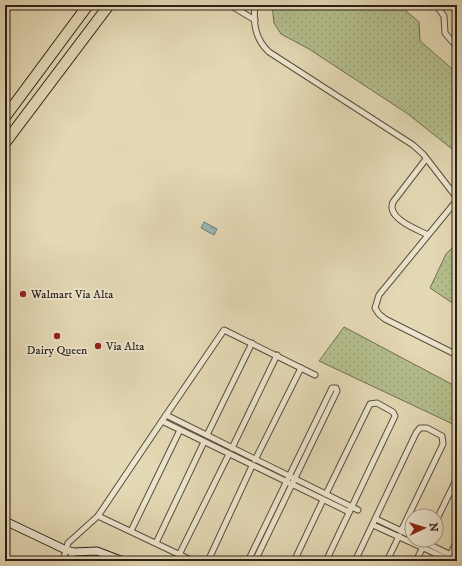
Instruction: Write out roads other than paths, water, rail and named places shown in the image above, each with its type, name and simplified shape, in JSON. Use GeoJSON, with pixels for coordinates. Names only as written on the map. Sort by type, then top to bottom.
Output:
{"type":"FeatureCollection","features":[{"type":"Feature","properties":{"kind":"highway"},"geometry":{"type":"LineString","coordinates":[[5,117],[50,54],[88,5]]}},
{"type":"Feature","properties":{"kind":"highway"},"geometry":{"type":"LineString","coordinates":[[5,143],[109,5]]}},
{"type":"Feature","properties":{"kind":"highway"},"geometry":{"type":"LineString","coordinates":[[75,22],[71,40],[76,42],[82,41]]}},
{"type":"Feature","properties":{"kind":"highway"},"geometry":{"type":"LineString","coordinates":[[50,54],[61,48],[67,50],[67,56],[61,70]]}},
{"type":"Feature","properties":{"kind":"street"},"geometry":{"type":"LineString","coordinates":[[230,5],[254,22]]}},
{"type":"Feature","properties":{"kind":"street"},"geometry":{"type":"LineString","coordinates":[[254,5],[254,22],[261,42],[269,52],[392,130],[413,145],[426,159],[457,199],[379,296],[375,308],[385,319],[457,354]]}},
{"type":"Feature","properties":{"kind":"street"},"geometry":{"type":"LineString","coordinates":[[436,5],[444,16],[445,33],[457,47]]}},
{"type":"Feature","properties":{"kind":"street"},"geometry":{"type":"LineString","coordinates":[[426,159],[393,202],[391,207],[395,215],[428,235]]}},
{"type":"Feature","properties":{"kind":"street"},"geometry":{"type":"LineString","coordinates":[[63,561],[66,550],[73,537],[98,516],[166,416],[221,331],[226,330],[315,375]]}},
{"type":"Feature","properties":{"kind":"street"},"geometry":{"type":"LineString","coordinates":[[207,435],[252,343]]}},
{"type":"Feature","properties":{"kind":"street"},"geometry":{"type":"LineString","coordinates":[[232,448],[277,356]]}},
{"type":"Feature","properties":{"kind":"street"},"geometry":{"type":"LineString","coordinates":[[255,460],[301,368]]}},
{"type":"Feature","properties":{"kind":"street"},"geometry":{"type":"LineString","coordinates":[[248,561],[332,388],[336,388],[337,391],[255,561]]}},
{"type":"Feature","properties":{"kind":"street"},"geometry":{"type":"LineString","coordinates":[[326,494],[370,404],[377,403],[393,412],[395,416],[326,561]]}},
{"type":"Feature","properties":{"kind":"street"},"geometry":{"type":"LineString","coordinates":[[166,416],[358,510]]}},
{"type":"Feature","properties":{"kind":"street"},"geometry":{"type":"LineString","coordinates":[[162,421],[349,512]]}},
{"type":"Feature","properties":{"kind":"street"},"geometry":{"type":"LineString","coordinates":[[355,561],[416,433],[420,428],[427,428],[442,436],[442,444],[387,561]]}},
{"type":"Feature","properties":{"kind":"street"},"geometry":{"type":"LineString","coordinates":[[131,532],[180,430]]}},
{"type":"Feature","properties":{"kind":"street"},"geometry":{"type":"LineString","coordinates":[[156,543],[204,442]]}},
{"type":"Feature","properties":{"kind":"street"},"geometry":{"type":"LineString","coordinates":[[180,555],[229,454]]}},
{"type":"Feature","properties":{"kind":"street"},"geometry":{"type":"LineString","coordinates":[[208,561],[252,466]]}},
{"type":"Feature","properties":{"kind":"street"},"geometry":{"type":"LineString","coordinates":[[442,508],[457,478]]}},
{"type":"Feature","properties":{"kind":"street"},"geometry":{"type":"LineString","coordinates":[[296,561],[296,557],[323,500]]}},
{"type":"Feature","properties":{"kind":"street"},"geometry":{"type":"LineString","coordinates":[[98,516],[193,561]]}},
{"type":"Feature","properties":{"kind":"street"},"geometry":{"type":"LineString","coordinates":[[376,519],[404,534]]}},
{"type":"Feature","properties":{"kind":"street"},"geometry":{"type":"LineString","coordinates":[[5,521],[66,550],[74,552],[97,550],[123,561]]}},
{"type":"Feature","properties":{"kind":"street"},"geometry":{"type":"LineString","coordinates":[[373,525],[404,534]]}},
{"type":"Feature","properties":{"kind":"street"},"geometry":{"type":"LineString","coordinates":[[449,559],[457,541]]}},
{"type":"Feature","properties":{"kind":"street"},"geometry":{"type":"LineString","coordinates":[[416,561],[421,548]]}},
{"type":"Feature","properties":{"kind":"street"},"geometry":{"type":"LineString","coordinates":[[433,548],[449,559],[457,558]]}},
{"type":"Feature","properties":{"kind":"street"},"geometry":{"type":"LineString","coordinates":[[68,561],[74,552]]}},
{"type":"Feature","properties":{"kind":"water"},"geometry":{"type":"Polygon","coordinates":[[[204,222],[217,229],[214,235],[201,228],[204,222]]]}},
{"type":"Feature","properties":{"kind":"place","name":"Walmart Via Alta"},"geometry":{"type":"Point","coordinates":[23,294]}},
{"type":"Feature","properties":{"kind":"place","name":"Dairy Queen"},"geometry":{"type":"Point","coordinates":[57,336]}},
{"type":"Feature","properties":{"kind":"place","name":"Via Alta"},"geometry":{"type":"Point","coordinates":[98,346]}}]}
